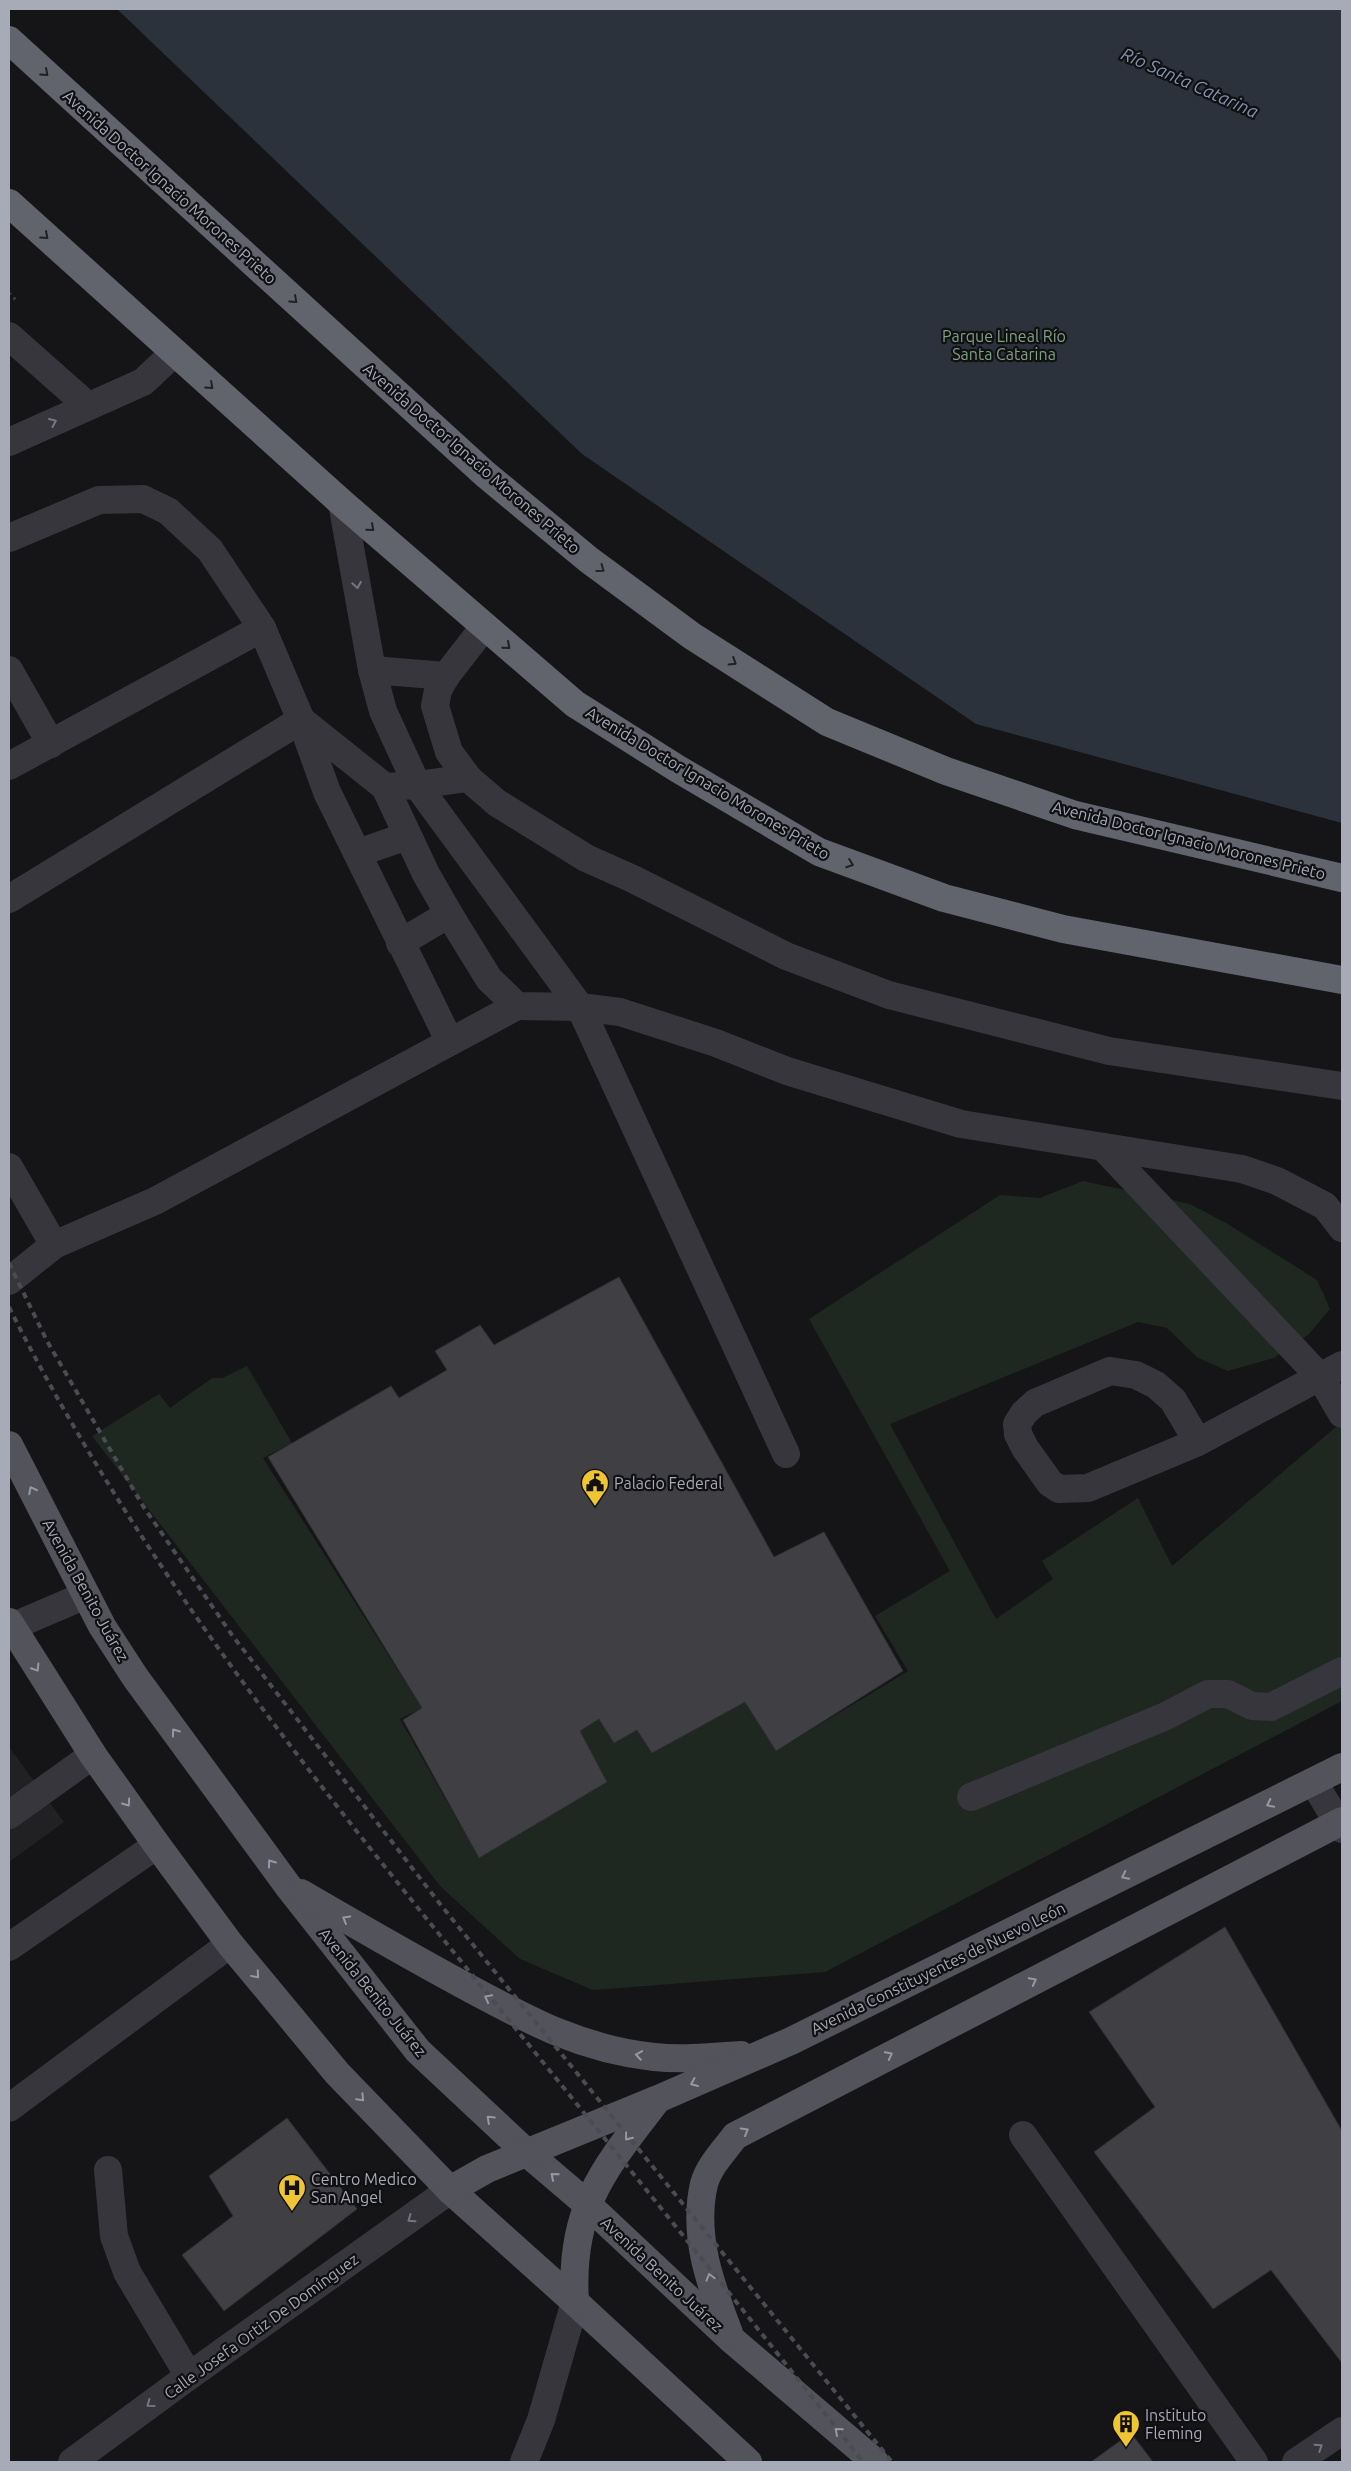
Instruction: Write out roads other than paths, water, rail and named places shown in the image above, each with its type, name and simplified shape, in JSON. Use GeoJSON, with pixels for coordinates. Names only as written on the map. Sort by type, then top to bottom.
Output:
{"type":"FeatureCollection","features":[{"type":"Feature","properties":{"kind":"highway","name":"Avenida Doctor Ignacio Morones Prieto"},"geometry":{"type":"LineString","coordinates":[[9,40],[486,474],[589,560],[692,636],[827,722],[946,771],[1075,815],[1342,878]]}},
{"type":"Feature","properties":{"kind":"highway","name":"Avenida Doctor Ignacio Morones Prieto"},"geometry":{"type":"LineString","coordinates":[[9,203],[342,503],[575,704],[678,769],[819,852],[944,898],[1063,929],[1342,980]]}},
{"type":"Feature","properties":{"kind":"main road","name":"Avenida Benito Juárez"},"geometry":{"type":"LineString","coordinates":[[9,1445],[102,1626],[135,1677],[288,1886],[418,2051],[526,2152],[587,2204],[731,2339],[875,2462]]}},
{"type":"Feature","properties":{"kind":"main road"},"geometry":{"type":"LineString","coordinates":[[10,1625],[93,1755],[157,1845],[230,1944],[337,2074],[450,2190],[575,2302],[748,2462]]}},
{"type":"Feature","properties":{"kind":"main road","name":"Avenida Constituyentes de Nuevo León"},"geometry":{"type":"LineString","coordinates":[[450,2190],[487,2169],[658,2099],[791,2041],[1314,1783],[1342,1767]]}},
{"type":"Feature","properties":{"kind":"main road"},"geometry":{"type":"LineString","coordinates":[[731,2339],[706,2264],[701,2240],[701,2215],[705,2183],[715,2161],[735,2136],[1341,1824]]}},
{"type":"Feature","properties":{"kind":"main road"},"geometry":{"type":"LineString","coordinates":[[288,1886],[438,1972],[541,2027],[581,2042],[655,2057],[695,2058],[751,2054],[791,2041]]}},
{"type":"Feature","properties":{"kind":"main road"},"geometry":{"type":"LineString","coordinates":[[575,2302],[573,2268],[577,2239],[587,2204],[614,2155],[658,2099]]}},
{"type":"Feature","properties":{"kind":"street"},"geometry":{"type":"LineString","coordinates":[[9,336],[88,406]]}},
{"type":"Feature","properties":{"kind":"street"},"geometry":{"type":"LineString","coordinates":[[9,442],[143,382],[174,353]]}},
{"type":"Feature","properties":{"kind":"street"},"geometry":{"type":"LineString","coordinates":[[9,538],[99,500],[143,499],[168,512],[210,550],[262,628],[301,720],[327,792],[450,1042]]}},
{"type":"Feature","properties":{"kind":"street"},"geometry":{"type":"LineString","coordinates":[[342,503],[372,670],[383,711],[417,785],[580,1007],[786,1454]]}},
{"type":"Feature","properties":{"kind":"street"},"geometry":{"type":"LineString","coordinates":[[484,627],[446,676],[438,690],[435,706],[449,752],[468,778],[497,803],[586,858],[786,956],[889,995],[1109,1051],[1342,1086]]}},
{"type":"Feature","properties":{"kind":"street"},"geometry":{"type":"LineString","coordinates":[[9,766],[262,628]]}},
{"type":"Feature","properties":{"kind":"street"},"geometry":{"type":"LineString","coordinates":[[9,670],[51,744]]}},
{"type":"Feature","properties":{"kind":"street"},"geometry":{"type":"LineString","coordinates":[[372,670],[446,676]]}},
{"type":"Feature","properties":{"kind":"street"},"geometry":{"type":"LineString","coordinates":[[301,720],[385,788],[449,914],[489,980],[517,1006]]}},
{"type":"Feature","properties":{"kind":"street"},"geometry":{"type":"LineString","coordinates":[[9,899],[301,720]]}},
{"type":"Feature","properties":{"kind":"street"},"geometry":{"type":"LineString","coordinates":[[385,788],[468,778]]}},
{"type":"Feature","properties":{"kind":"street"},"geometry":{"type":"LineString","coordinates":[[358,853],[408,836]]}},
{"type":"Feature","properties":{"kind":"street"},"geometry":{"type":"LineString","coordinates":[[400,943],[449,914]]}},
{"type":"Feature","properties":{"kind":"street"},"geometry":{"type":"LineString","coordinates":[[9,1281],[54,1245],[155,1201],[517,1006],[580,1007],[620,1012],[716,1043],[787,1071],[961,1124],[1242,1170],[1277,1181],[1325,1206],[1342,1228]]}},
{"type":"Feature","properties":{"kind":"street"},"geometry":{"type":"LineString","coordinates":[[1103,1147],[1332,1371],[1342,1414]]}},
{"type":"Feature","properties":{"kind":"street"},"geometry":{"type":"LineString","coordinates":[[9,1167],[54,1245]]}},
{"type":"Feature","properties":{"kind":"street"},"geometry":{"type":"LineString","coordinates":[[1198,1442],[1173,1400],[1156,1385],[1136,1375],[1110,1371],[1036,1403],[1024,1413],[1017,1424],[1018,1434],[1025,1448],[1050,1483],[1060,1489],[1088,1488],[1198,1442],[1332,1371]]}},
{"type":"Feature","properties":{"kind":"street"},"geometry":{"type":"LineString","coordinates":[[10,1625],[86,1595]]}},
{"type":"Feature","properties":{"kind":"street"},"geometry":{"type":"LineString","coordinates":[[971,1797],[1166,1716],[1208,1694],[1228,1694],[1252,1706],[1272,1707],[1342,1671]]}},
{"type":"Feature","properties":{"kind":"street"},"geometry":{"type":"LineString","coordinates":[[9,1815],[93,1755]]}},
{"type":"Feature","properties":{"kind":"street"},"geometry":{"type":"LineString","coordinates":[[1314,1783],[1341,1824]]}},
{"type":"Feature","properties":{"kind":"street"},"geometry":{"type":"LineString","coordinates":[[12,1938],[157,1845]]}},
{"type":"Feature","properties":{"kind":"street"},"geometry":{"type":"LineString","coordinates":[[9,2108],[230,1944]]}},
{"type":"Feature","properties":{"kind":"street"},"geometry":{"type":"LineString","coordinates":[[1023,2135],[1254,2462]]}},
{"type":"Feature","properties":{"kind":"street"},"geometry":{"type":"LineString","coordinates":[[108,2170],[114,2236],[127,2272],[189,2376]]}},
{"type":"Feature","properties":{"kind":"street","name":"Calle Josefa Ortiz De Domínguez"},"geometry":{"type":"LineString","coordinates":[[72,2462],[450,2190]]}},
{"type":"Feature","properties":{"kind":"street"},"geometry":{"type":"LineString","coordinates":[[524,2462],[541,2420],[575,2302]]}},
{"type":"Feature","properties":{"kind":"street"},"geometry":{"type":"LineString","coordinates":[[1296,2462],[1342,2431]]}},
{"type":"Feature","properties":{"kind":"water","name":"Río Santa Catarina"},"geometry":{"type":"Polygon","coordinates":[[[117,9],[1342,9],[1342,823],[976,724],[582,454],[117,9]]]}},
{"type":"Feature","properties":{"kind":"railway"},"geometry":{"type":"LineString","coordinates":[[9,1263],[47,1341],[143,1506],[232,1635],[440,1904],[892,2462]]}},
{"type":"Feature","properties":{"kind":"railway"},"geometry":{"type":"LineString","coordinates":[[9,1307],[57,1396],[108,1483],[163,1568],[281,1733],[405,1892],[863,2462]]}},
{"type":"Feature","properties":{"kind":"place","name":"Palacio Federal"},"geometry":{"type":"Point","coordinates":[595,1507]}},
{"type":"Feature","properties":{"kind":"place","name":"Centro Medico San Angel"},"geometry":{"type":"Point","coordinates":[292,2212]}},
{"type":"Feature","properties":{"kind":"place","name":"Instituto Fleming"},"geometry":{"type":"Point","coordinates":[1126,2448]}},
{"type":"Feature","properties":{"kind":"park label","name":"Parque Lineal Río Santa Catarina"},"geometry":{"type":"Point","coordinates":[1004,345]}}]}
